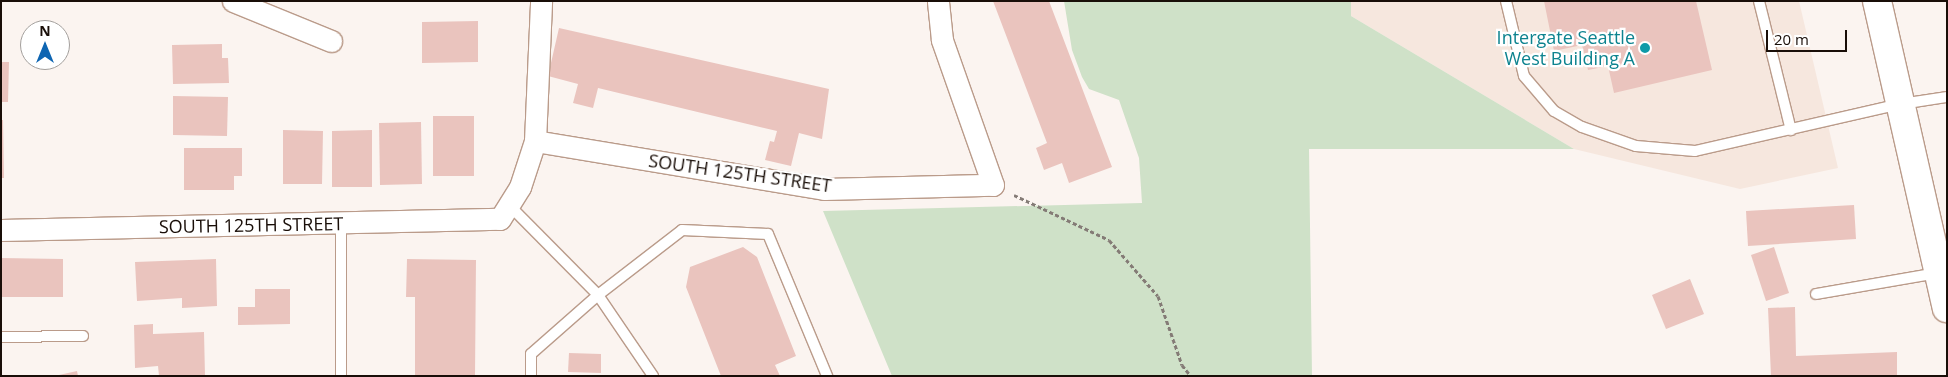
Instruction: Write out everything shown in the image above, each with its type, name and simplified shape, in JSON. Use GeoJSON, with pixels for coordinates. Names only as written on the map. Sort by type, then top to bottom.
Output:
{"type":"FeatureCollection","features":[{"type":"Feature","properties":{"kind":"main road"},"geometry":{"type":"LineString","coordinates":[[1877,1],[1947,308]]}},
{"type":"Feature","properties":{"kind":"street"},"geometry":{"type":"LineString","coordinates":[[233,1],[331,41]]}},
{"type":"Feature","properties":{"kind":"street"},"geometry":{"type":"LineString","coordinates":[[504,212],[520,187],[535,141],[541,1]]}},
{"type":"Feature","properties":{"kind":"street"},"geometry":{"type":"LineString","coordinates":[[938,1],[942,40],[993,185]]}},
{"type":"Feature","properties":{"kind":"street","name":"SOUTH 125TH STREET"},"geometry":{"type":"LineString","coordinates":[[535,141],[824,188],[993,185]]}},
{"type":"Feature","properties":{"kind":"street","name":"SOUTH 125TH STREET"},"geometry":{"type":"LineString","coordinates":[[1,230],[341,223],[504,212]]}},
{"type":"Feature","properties":{"kind":"lane"},"geometry":{"type":"LineString","coordinates":[[1506,1],[1524,76],[1554,111],[1582,127],[1636,146],[1695,151],[1901,104],[1947,97]]}},
{"type":"Feature","properties":{"kind":"lane"},"geometry":{"type":"LineString","coordinates":[[1759,1],[1791,130]]}},
{"type":"Feature","properties":{"kind":"lane"},"geometry":{"type":"LineString","coordinates":[[504,212],[598,295],[653,376]]}},
{"type":"Feature","properties":{"kind":"lane"},"geometry":{"type":"LineString","coordinates":[[341,223],[341,376]]}},
{"type":"Feature","properties":{"kind":"lane"},"geometry":{"type":"LineString","coordinates":[[531,376],[531,354],[598,295],[682,230],[768,234],[826,376]]}},
{"type":"Feature","properties":{"kind":"lane"},"geometry":{"type":"LineString","coordinates":[[1816,294],[1939,273]]}},
{"type":"Feature","properties":{"kind":"lane"},"geometry":{"type":"LineString","coordinates":[[1,337],[83,336]]}},
{"type":"Feature","properties":{"kind":"path"},"geometry":{"type":"LineString","coordinates":[[993,185],[1109,240],[1158,296],[1182,365],[1191,376]]}},
{"type":"Feature","properties":{"kind":"shaded area"},"geometry":{"type":"Polygon","coordinates":[[[1351,1],[1799,1],[1838,168],[1740,189],[1574,149],[1351,16],[1351,1]]]}},
{"type":"Feature","properties":{"kind":"green space"},"geometry":{"type":"Polygon","coordinates":[[[1064,1],[1351,1],[1351,16],[1574,149],[1309,149],[1312,376],[892,376],[823,211],[1142,203],[1139,158],[1119,100],[1089,89],[1082,77],[1072,50],[1064,1]]]}},
{"type":"Feature","properties":{"kind":"building"},"geometry":{"type":"Polygon","coordinates":[[[993,1],[1049,1],[1112,167],[1069,183],[1062,163],[1044,170],[1036,148],[1047,143],[993,1]]]}},
{"type":"Feature","properties":{"kind":"building","name":"Intergate Seattle West Building A"},"geometry":{"type":"Polygon","coordinates":[[[1544,1],[1696,1],[1712,70],[1614,93],[1608,66],[1588,70],[1582,45],[1554,51],[1544,1]]]}},
{"type":"Feature","properties":{"kind":"building"},"geometry":{"type":"Polygon","coordinates":[[[478,21],[478,62],[422,63],[422,22],[478,21]]]}},
{"type":"Feature","properties":{"kind":"building"},"geometry":{"type":"Polygon","coordinates":[[[559,28],[829,89],[822,139],[799,133],[791,166],[765,160],[770,141],[774,142],[777,131],[598,88],[593,108],[573,103],[578,84],[548,76],[559,28]]]}},
{"type":"Feature","properties":{"kind":"building"},"geometry":{"type":"Polygon","coordinates":[[[222,44],[222,58],[228,58],[229,83],[173,84],[172,45],[222,44]]]}},
{"type":"Feature","properties":{"kind":"building"},"geometry":{"type":"Polygon","coordinates":[[[1,62],[9,62],[8,102],[1,102],[1,62]]]}},
{"type":"Feature","properties":{"kind":"building"},"geometry":{"type":"Polygon","coordinates":[[[173,96],[228,97],[227,136],[173,135],[173,96]]]}},
{"type":"Feature","properties":{"kind":"building"},"geometry":{"type":"Polygon","coordinates":[[[433,116],[474,116],[474,176],[433,176],[433,116]]]}},
{"type":"Feature","properties":{"kind":"building"},"geometry":{"type":"Polygon","coordinates":[[[1,120],[3,120],[4,178],[1,178],[1,120]]]}},
{"type":"Feature","properties":{"kind":"building"},"geometry":{"type":"Polygon","coordinates":[[[421,122],[422,184],[380,185],[379,123],[421,122]]]}},
{"type":"Feature","properties":{"kind":"building"},"geometry":{"type":"Polygon","coordinates":[[[283,130],[323,131],[322,184],[283,184],[283,130]]]}},
{"type":"Feature","properties":{"kind":"building"},"geometry":{"type":"Polygon","coordinates":[[[372,130],[372,187],[332,187],[332,131],[372,130]]]}},
{"type":"Feature","properties":{"kind":"building"},"geometry":{"type":"Polygon","coordinates":[[[184,148],[242,148],[242,176],[234,176],[234,190],[184,190],[184,148]]]}},
{"type":"Feature","properties":{"kind":"building"},"geometry":{"type":"Polygon","coordinates":[[[1854,205],[1856,239],[1748,246],[1746,211],[1854,205]]]}},
{"type":"Feature","properties":{"kind":"building"},"geometry":{"type":"Polygon","coordinates":[[[743,247],[757,257],[796,356],[775,365],[780,376],[721,376],[686,287],[690,267],[743,247]]]}},
{"type":"Feature","properties":{"kind":"building"},"geometry":{"type":"Polygon","coordinates":[[[1774,247],[1789,293],[1766,301],[1751,255],[1774,247]]]}},
{"type":"Feature","properties":{"kind":"building"},"geometry":{"type":"Polygon","coordinates":[[[1,258],[63,259],[63,297],[1,297],[1,258]]]}},
{"type":"Feature","properties":{"kind":"building"},"geometry":{"type":"Polygon","coordinates":[[[216,259],[217,306],[182,308],[182,298],[137,301],[135,262],[216,259]]]}},
{"type":"Feature","properties":{"kind":"building"},"geometry":{"type":"Polygon","coordinates":[[[407,259],[476,260],[475,376],[415,376],[415,297],[406,297],[407,259]]]}},
{"type":"Feature","properties":{"kind":"building"},"geometry":{"type":"Polygon","coordinates":[[[1690,279],[1704,314],[1666,329],[1652,295],[1690,279]]]}},
{"type":"Feature","properties":{"kind":"building"},"geometry":{"type":"Polygon","coordinates":[[[255,289],[290,289],[290,324],[238,325],[238,307],[255,307],[255,289]]]}},
{"type":"Feature","properties":{"kind":"building"},"geometry":{"type":"Polygon","coordinates":[[[1795,307],[1796,356],[1897,352],[1897,376],[1771,376],[1768,308],[1795,307]]]}},
{"type":"Feature","properties":{"kind":"building"},"geometry":{"type":"Polygon","coordinates":[[[153,324],[153,334],[204,332],[205,376],[159,376],[158,366],[135,368],[134,325],[153,324]]]}},
{"type":"Feature","properties":{"kind":"building"},"geometry":{"type":"Polygon","coordinates":[[[569,353],[601,354],[601,373],[568,372],[569,353]]]}},
{"type":"Feature","properties":{"kind":"building"},"geometry":{"type":"Polygon","coordinates":[[[77,371],[78,376],[59,376],[59,375],[77,371]]]}},
{"type":"Feature","properties":{"kind":"place","name":"Intergate Seattle West Building A"},"geometry":{"type":"Point","coordinates":[1645,48]}}]}
